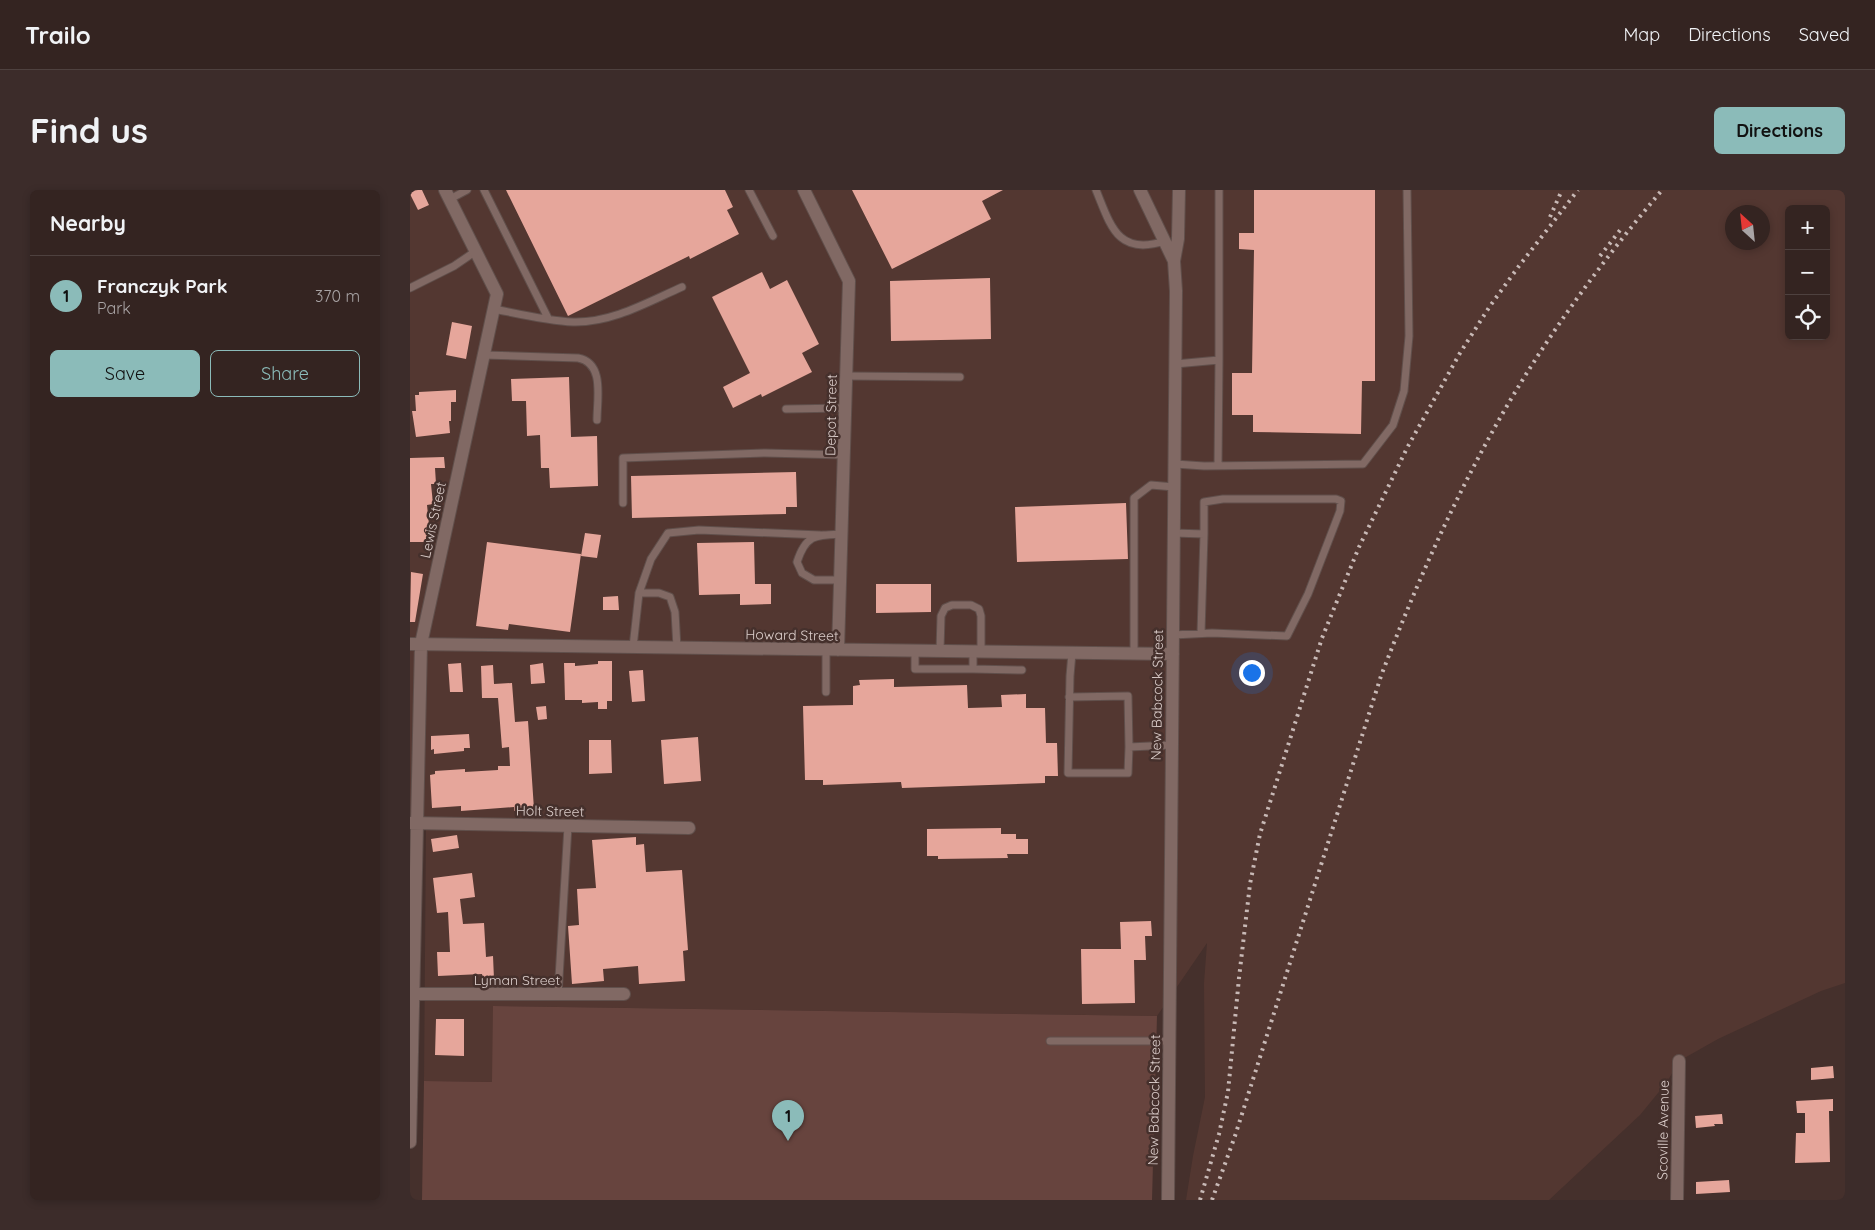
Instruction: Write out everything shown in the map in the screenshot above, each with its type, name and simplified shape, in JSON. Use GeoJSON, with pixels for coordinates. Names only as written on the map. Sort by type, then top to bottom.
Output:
{"type":"FeatureCollection","features":[{"type":"Feature","properties":{"kind":"street","name":"Depot Street"},"geometry":{"type":"LineString","coordinates":[[804,190],[849,281],[840,580],[832,650]]}},
{"type":"Feature","properties":{"kind":"street"},"geometry":{"type":"LineString","coordinates":[[1140,190],[1174,261]]}},
{"type":"Feature","properties":{"kind":"street","name":"New Babcock Street"},"geometry":{"type":"LineString","coordinates":[[1168,1200],[1176,364],[1174,261],[1178,239],[1179,190]]}},
{"type":"Feature","properties":{"kind":"street","name":"Lewis Street"},"geometry":{"type":"LineString","coordinates":[[410,1142],[416,644],[497,294],[447,194]]}},
{"type":"Feature","properties":{"kind":"street","name":"Howard Street"},"geometry":{"type":"LineString","coordinates":[[416,644],[1173,654]]}},
{"type":"Feature","properties":{"kind":"street","name":"Holt Street"},"geometry":{"type":"LineString","coordinates":[[413,823],[689,828]]}},
{"type":"Feature","properties":{"kind":"street","name":"Lyman Street"},"geometry":{"type":"LineString","coordinates":[[411,994],[624,994]]}},
{"type":"Feature","properties":{"kind":"street","name":"Scoville Avenue"},"geometry":{"type":"LineString","coordinates":[[1677,1200],[1679,1061]]}},
{"type":"Feature","properties":{"kind":"lane"},"geometry":{"type":"LineString","coordinates":[[447,194],[467,190]]}},
{"type":"Feature","properties":{"kind":"lane"},"geometry":{"type":"LineString","coordinates":[[484,190],[548,318]]}},
{"type":"Feature","properties":{"kind":"lane"},"geometry":{"type":"LineString","coordinates":[[749,190],[773,236]]}},
{"type":"Feature","properties":{"kind":"lane"},"geometry":{"type":"LineString","coordinates":[[1096,190],[1112,229],[1124,241],[1138,246],[1164,241]]}},
{"type":"Feature","properties":{"kind":"lane"},"geometry":{"type":"LineString","coordinates":[[1218,466],[1219,190]]}},
{"type":"Feature","properties":{"kind":"lane"},"geometry":{"type":"LineString","coordinates":[[1175,464],[1218,466],[1363,464],[1393,425],[1404,391],[1409,336],[1407,190]]}},
{"type":"Feature","properties":{"kind":"lane"},"geometry":{"type":"LineString","coordinates":[[410,288],[454,266],[476,251]]}},
{"type":"Feature","properties":{"kind":"lane"},"geometry":{"type":"LineString","coordinates":[[494,309],[574,322],[598,319],[640,306],[682,286]]}},
{"type":"Feature","properties":{"kind":"lane"},"geometry":{"type":"LineString","coordinates":[[484,355],[578,358],[590,362],[596,370],[598,380],[597,420]]}},
{"type":"Feature","properties":{"kind":"lane"},"geometry":{"type":"LineString","coordinates":[[1176,364],[1218,360]]}},
{"type":"Feature","properties":{"kind":"lane"},"geometry":{"type":"LineString","coordinates":[[846,376],[960,377]]}},
{"type":"Feature","properties":{"kind":"lane"},"geometry":{"type":"LineString","coordinates":[[786,409],[846,408]]}},
{"type":"Feature","properties":{"kind":"lane"},"geometry":{"type":"LineString","coordinates":[[624,503],[623,458],[765,453],[845,455]]}},
{"type":"Feature","properties":{"kind":"lane"},"geometry":{"type":"LineString","coordinates":[[1134,654],[1134,498],[1151,485],[1174,487]]}},
{"type":"Feature","properties":{"kind":"lane"},"geometry":{"type":"LineString","coordinates":[[1173,635],[1201,633],[1287,636],[1308,594],[1340,511],[1341,501],[1336,499],[1223,499],[1204,502],[1201,633]]}},
{"type":"Feature","properties":{"kind":"lane"},"geometry":{"type":"LineString","coordinates":[[633,647],[639,593],[651,559],[668,534],[699,530],[820,535],[842,534]]}},
{"type":"Feature","properties":{"kind":"lane"},"geometry":{"type":"LineString","coordinates":[[1174,533],[1204,534]]}},
{"type":"Feature","properties":{"kind":"lane"},"geometry":{"type":"LineString","coordinates":[[820,535],[811,537],[801,548],[797,562],[802,573],[814,580],[840,580]]}},
{"type":"Feature","properties":{"kind":"lane"},"geometry":{"type":"LineString","coordinates":[[639,593],[659,593],[670,597],[675,612],[676,648]]}},
{"type":"Feature","properties":{"kind":"lane"},"geometry":{"type":"LineString","coordinates":[[940,652],[941,616],[945,608],[952,605],[971,605],[979,609],[981,616],[977,652],[972,669]]}},
{"type":"Feature","properties":{"kind":"lane"},"geometry":{"type":"LineString","coordinates":[[826,692],[832,650]]}},
{"type":"Feature","properties":{"kind":"lane"},"geometry":{"type":"LineString","coordinates":[[915,651],[915,669],[1022,670]]}},
{"type":"Feature","properties":{"kind":"lane"},"geometry":{"type":"LineString","coordinates":[[1069,697],[1128,696],[1128,774],[1068,774],[1069,697],[1072,653]]}},
{"type":"Feature","properties":{"kind":"lane"},"geometry":{"type":"LineString","coordinates":[[1129,747],[1172,746]]}},
{"type":"Feature","properties":{"kind":"lane"},"geometry":{"type":"LineString","coordinates":[[558,995],[568,826]]}},
{"type":"Feature","properties":{"kind":"lane"},"geometry":{"type":"LineString","coordinates":[[1050,1041],[1169,1041]]}},
{"type":"Feature","properties":{"kind":"shaded area"},"geometry":{"type":"Polygon","coordinates":[[[410,190],[1845,190],[1845,983],[1821,991],[1718,1039],[1679,1061],[1667,1082],[1640,1115],[1549,1200],[1186,1200],[1205,1097],[1204,983],[1207,943],[1157,1016],[493,1006],[493,1082],[424,1081],[426,825],[410,826],[410,190]]]}},
{"type":"Feature","properties":{"kind":"shaded area"},"geometry":{"type":"Polygon","coordinates":[[[493,1006],[1157,1016],[1152,1200],[422,1200],[424,1081],[492,1082],[493,1006]]]}},
{"type":"Feature","properties":{"kind":"building"},"geometry":{"type":"Polygon","coordinates":[[[410,190],[422,190],[429,205],[418,210],[410,190]]]}},
{"type":"Feature","properties":{"kind":"building"},"geometry":{"type":"Polygon","coordinates":[[[506,190],[725,190],[733,207],[727,210],[739,234],[690,259],[689,256],[568,316],[506,190]]]}},
{"type":"Feature","properties":{"kind":"building"},"geometry":{"type":"Polygon","coordinates":[[[852,190],[1003,190],[982,201],[991,219],[892,269],[852,190]]]}},
{"type":"Feature","properties":{"kind":"building"},"geometry":{"type":"Polygon","coordinates":[[[1254,190],[1375,190],[1375,381],[1362,381],[1361,434],[1253,432],[1253,415],[1232,415],[1232,373],[1252,373],[1254,250],[1239,249],[1239,233],[1254,233],[1254,190]]]}},
{"type":"Feature","properties":{"kind":"building"},"geometry":{"type":"Polygon","coordinates":[[[762,272],[770,289],[787,280],[819,344],[802,353],[812,372],[762,397],[761,394],[733,408],[723,387],[750,373],[712,297],[762,272]]]}},
{"type":"Feature","properties":{"kind":"building"},"geometry":{"type":"Polygon","coordinates":[[[990,278],[991,339],[891,341],[890,281],[990,278]]]}},
{"type":"Feature","properties":{"kind":"building"},"geometry":{"type":"Polygon","coordinates":[[[452,322],[472,326],[466,359],[446,355],[452,322]]]}},
{"type":"Feature","properties":{"kind":"building"},"geometry":{"type":"Polygon","coordinates":[[[569,377],[571,437],[597,436],[598,486],[550,488],[549,468],[541,468],[540,435],[527,436],[526,401],[512,401],[511,379],[569,377]]]}},
{"type":"Feature","properties":{"kind":"building"},"geometry":{"type":"Polygon","coordinates":[[[456,390],[456,402],[451,402],[450,433],[416,437],[412,411],[416,411],[415,395],[419,395],[419,392],[456,390]]]}},
{"type":"Feature","properties":{"kind":"building"},"geometry":{"type":"Polygon","coordinates":[[[444,457],[445,468],[435,468],[436,484],[431,484],[433,504],[427,505],[428,542],[410,542],[410,458],[444,457]]]}},
{"type":"Feature","properties":{"kind":"building"},"geometry":{"type":"Polygon","coordinates":[[[796,472],[797,507],[786,507],[786,514],[632,518],[631,476],[796,472]]]}},
{"type":"Feature","properties":{"kind":"building"},"geometry":{"type":"Polygon","coordinates":[[[1126,503],[1128,559],[1017,562],[1015,507],[1126,503]]]}},
{"type":"Feature","properties":{"kind":"building"},"geometry":{"type":"Polygon","coordinates":[[[585,533],[601,535],[597,558],[581,556],[585,533]]]}},
{"type":"Feature","properties":{"kind":"building"},"geometry":{"type":"Polygon","coordinates":[[[487,542],[581,554],[570,632],[509,624],[508,630],[476,626],[487,542]]]}},
{"type":"Feature","properties":{"kind":"building"},"geometry":{"type":"Polygon","coordinates":[[[754,542],[755,584],[771,584],[771,604],[740,605],[740,594],[699,595],[697,543],[754,542]]]}},
{"type":"Feature","properties":{"kind":"building"},"geometry":{"type":"Polygon","coordinates":[[[411,572],[423,574],[415,622],[410,622],[411,572]]]}},
{"type":"Feature","properties":{"kind":"building"},"geometry":{"type":"Polygon","coordinates":[[[876,584],[931,584],[931,612],[876,613],[876,584]]]}},
{"type":"Feature","properties":{"kind":"building"},"geometry":{"type":"Polygon","coordinates":[[[618,596],[619,610],[603,610],[603,597],[618,596]]]}},
{"type":"Feature","properties":{"kind":"building"},"geometry":{"type":"Polygon","coordinates":[[[598,661],[612,661],[612,701],[607,701],[607,709],[598,709],[598,702],[582,703],[582,700],[565,700],[564,663],[575,663],[575,666],[598,664],[598,661]]]}},
{"type":"Feature","properties":{"kind":"building"},"geometry":{"type":"Polygon","coordinates":[[[461,663],[463,692],[450,692],[448,664],[461,663]]]}},
{"type":"Feature","properties":{"kind":"building"},"geometry":{"type":"Polygon","coordinates":[[[543,663],[545,683],[531,684],[530,665],[543,663]]]}},
{"type":"Feature","properties":{"kind":"building"},"geometry":{"type":"Polygon","coordinates":[[[493,665],[494,684],[512,683],[515,722],[528,721],[534,809],[514,811],[514,807],[461,811],[461,806],[432,808],[430,775],[435,774],[435,771],[465,769],[465,772],[498,770],[498,766],[510,766],[509,747],[502,748],[498,698],[482,698],[481,666],[493,665]]]}},
{"type":"Feature","properties":{"kind":"building"},"geometry":{"type":"Polygon","coordinates":[[[643,670],[645,701],[632,702],[629,671],[643,670]]]}},
{"type":"Feature","properties":{"kind":"building"},"geometry":{"type":"Polygon","coordinates":[[[894,679],[894,687],[967,685],[968,708],[1002,707],[1001,695],[1026,694],[1026,708],[1045,708],[1046,743],[1057,743],[1058,776],[1045,776],[1045,783],[902,788],[901,782],[823,785],[823,780],[805,780],[803,706],[853,705],[853,686],[860,685],[859,680],[894,679]]]}},
{"type":"Feature","properties":{"kind":"building"},"geometry":{"type":"Polygon","coordinates":[[[546,706],[547,719],[538,720],[536,707],[546,706]]]}},
{"type":"Feature","properties":{"kind":"building"},"geometry":{"type":"Polygon","coordinates":[[[469,734],[470,748],[464,748],[464,751],[434,754],[434,749],[431,750],[431,736],[469,734]]]}},
{"type":"Feature","properties":{"kind":"building"},"geometry":{"type":"Polygon","coordinates":[[[698,737],[701,781],[664,784],[661,740],[698,737]]]}},
{"type":"Feature","properties":{"kind":"building"},"geometry":{"type":"Polygon","coordinates":[[[589,740],[611,740],[612,773],[589,774],[589,740]]]}},
{"type":"Feature","properties":{"kind":"building"},"geometry":{"type":"Polygon","coordinates":[[[1001,828],[1001,834],[1016,834],[1016,839],[1028,839],[1028,854],[1007,854],[1008,858],[938,859],[938,856],[927,856],[927,829],[1001,828]]]}},
{"type":"Feature","properties":{"kind":"building"},"geometry":{"type":"Polygon","coordinates":[[[457,835],[459,848],[433,852],[431,839],[457,835]]]}},
{"type":"Feature","properties":{"kind":"building"},"geometry":{"type":"Polygon","coordinates":[[[636,837],[636,845],[644,844],[646,872],[682,870],[688,950],[683,951],[685,981],[639,984],[638,966],[603,969],[604,981],[572,984],[568,926],[579,925],[577,889],[596,888],[592,840],[636,837]]]}},
{"type":"Feature","properties":{"kind":"building"},"geometry":{"type":"Polygon","coordinates":[[[472,873],[475,897],[460,899],[463,924],[484,923],[486,957],[493,956],[494,979],[483,980],[482,974],[438,976],[437,952],[450,952],[448,912],[437,913],[433,878],[472,873]]]}},
{"type":"Feature","properties":{"kind":"building"},"geometry":{"type":"Polygon","coordinates":[[[1151,921],[1152,936],[1145,936],[1146,960],[1134,960],[1135,1003],[1082,1004],[1081,949],[1121,949],[1120,922],[1151,921]]]}},
{"type":"Feature","properties":{"kind":"building"},"geometry":{"type":"Polygon","coordinates":[[[436,1019],[464,1019],[464,1056],[435,1055],[436,1019]]]}},
{"type":"Feature","properties":{"kind":"building"},"geometry":{"type":"Polygon","coordinates":[[[1833,1066],[1834,1078],[1811,1080],[1811,1068],[1833,1066]]]}},
{"type":"Feature","properties":{"kind":"building"},"geometry":{"type":"Polygon","coordinates":[[[1833,1099],[1833,1111],[1829,1111],[1830,1162],[1795,1163],[1796,1133],[1805,1133],[1805,1113],[1797,1113],[1796,1101],[1833,1099]]]}},
{"type":"Feature","properties":{"kind":"building"},"geometry":{"type":"Polygon","coordinates":[[[1722,1114],[1723,1124],[1696,1128],[1695,1116],[1722,1114]]]}},
{"type":"Feature","properties":{"kind":"building"},"geometry":{"type":"Polygon","coordinates":[[[1729,1180],[1730,1192],[1696,1194],[1696,1182],[1729,1180]]]}},
{"type":"Feature","properties":{"kind":"railway"},"geometry":{"type":"LineString","coordinates":[[1550,217],[1562,190]]}},
{"type":"Feature","properties":{"kind":"railway"},"geometry":{"type":"LineString","coordinates":[[1200,1200],[1219,1134],[1228,1092],[1250,884],[1260,834],[1322,638],[1359,547],[1407,448],[1460,353],[1490,306],[1578,190]]}},
{"type":"Feature","properties":{"kind":"railway"},"geometry":{"type":"LineString","coordinates":[[1212,1200],[1235,1136],[1381,676],[1407,610],[1466,481],[1500,418],[1536,358],[1576,300],[1662,190]]}},
{"type":"Feature","properties":{"kind":"railway"},"geometry":{"type":"LineString","coordinates":[[1600,256],[1621,229]]}},
{"type":"Feature","properties":{"kind":"place","name":"Franczyk Park"},"geometry":{"type":"Point","coordinates":[788,1141]}}]}
